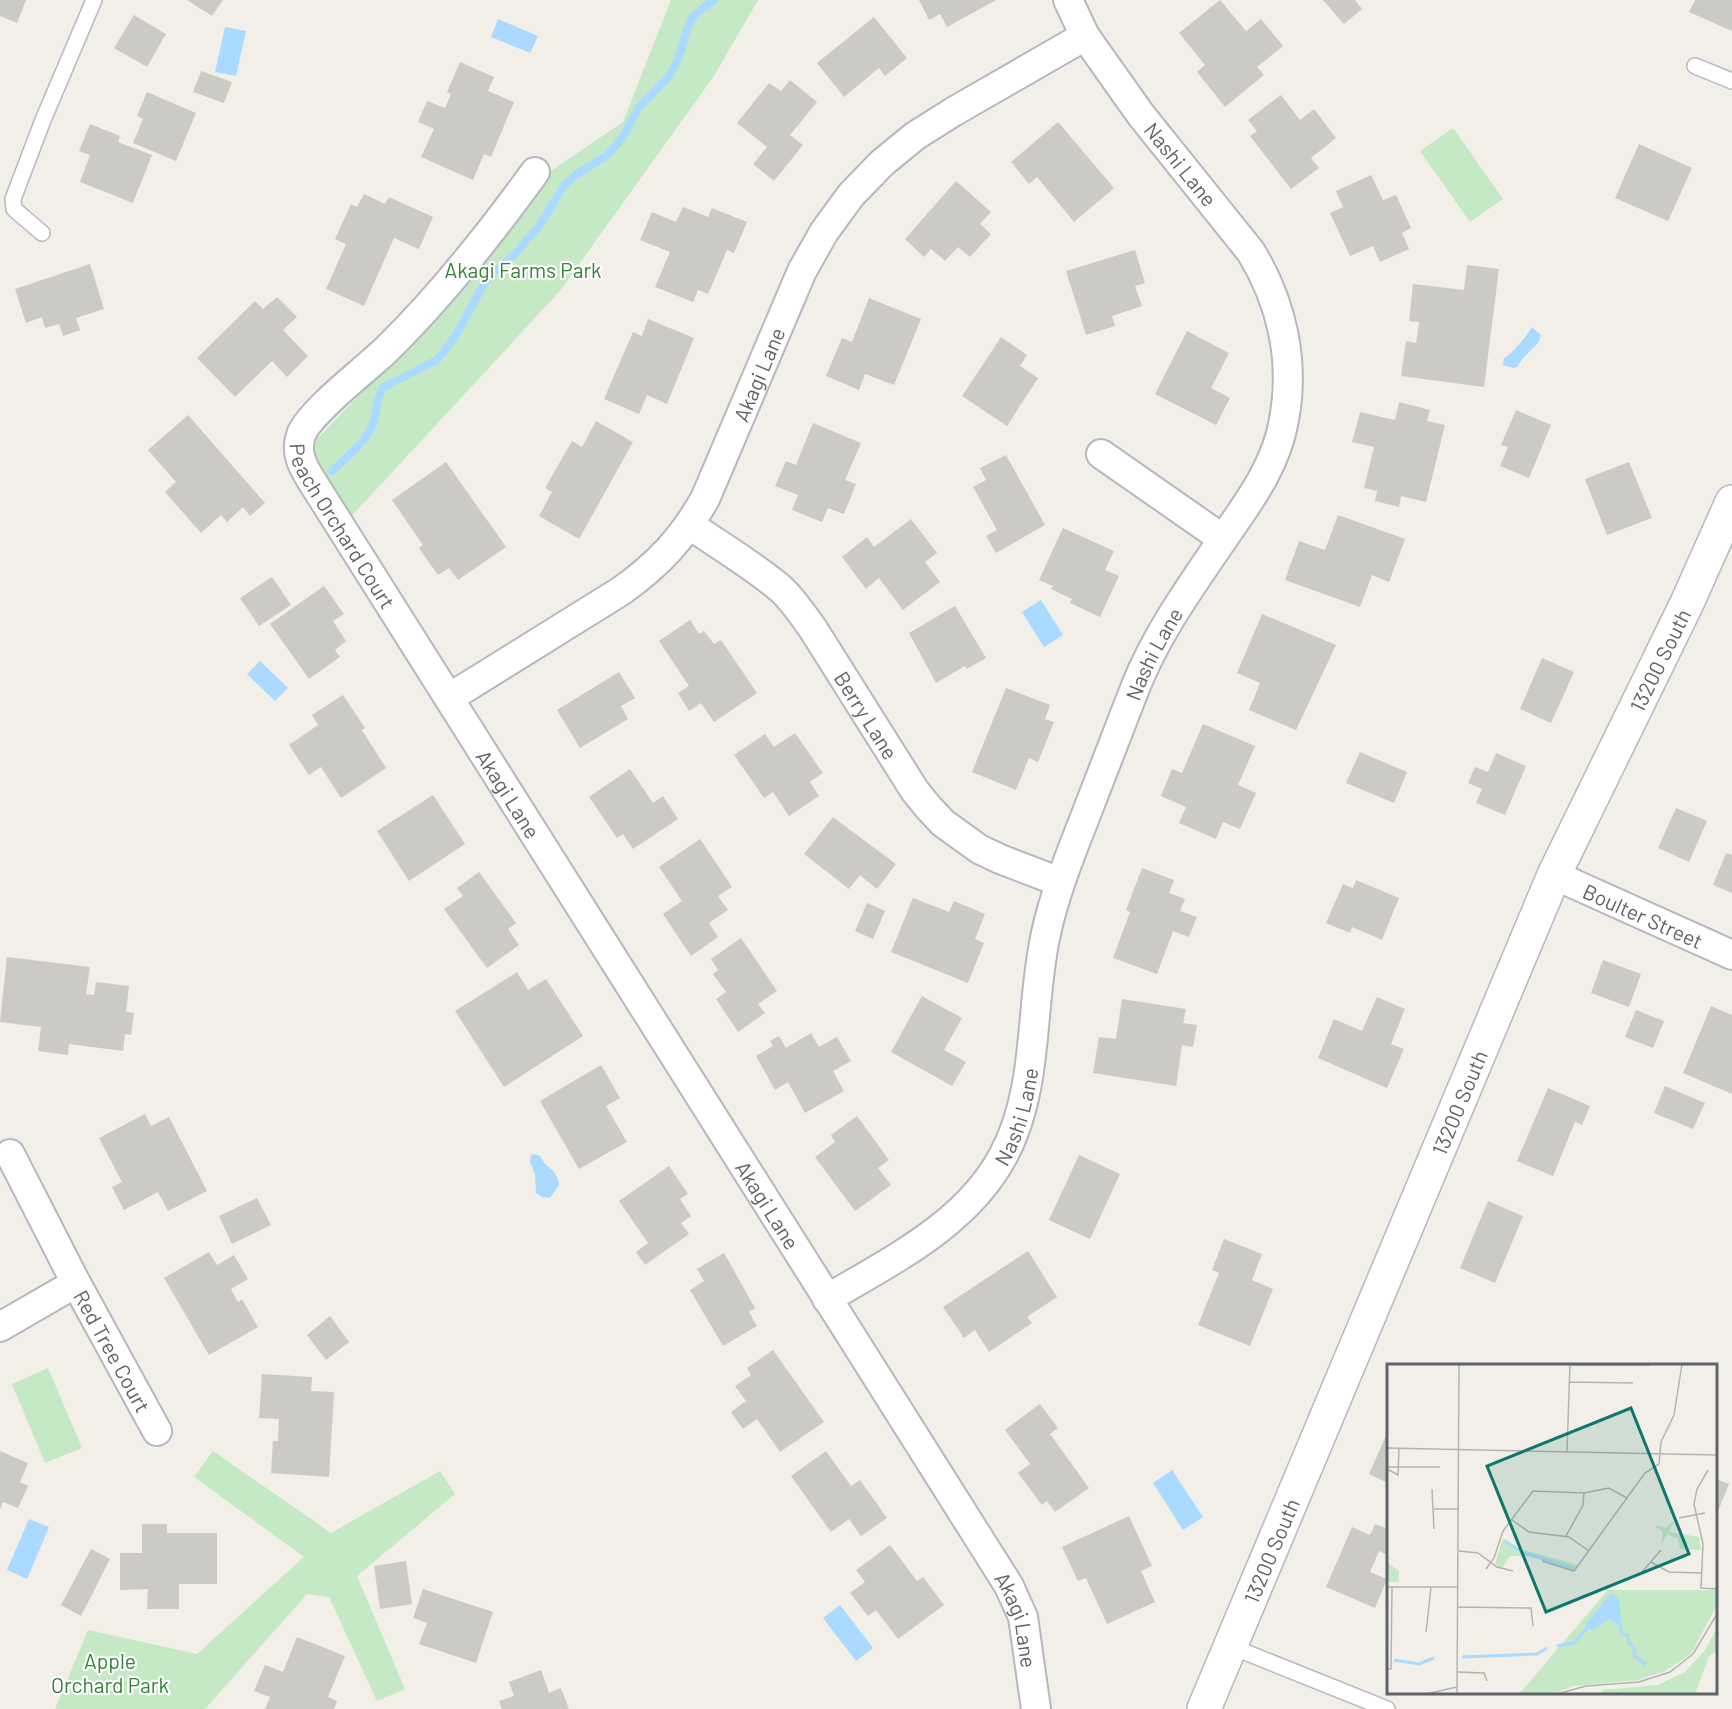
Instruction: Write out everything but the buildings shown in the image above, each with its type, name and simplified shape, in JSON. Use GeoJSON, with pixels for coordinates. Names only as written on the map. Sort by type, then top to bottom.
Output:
{"type":"FeatureCollection","features":[{"type":"Feature","properties":{"kind":"street","name":"Nashi Lane"},"geometry":{"type":"LineString","coordinates":[[827,1299],[935,1233],[962,1210],[983,1187],[1003,1156],[1018,1124],[1026,1092],[1044,940],[1060,882],[1149,657],[1180,603],[1262,480],[1276,451],[1284,422],[1288,392],[1285,337],[1278,310],[1262,271],[1251,252],[1141,115],[1085,36],[1068,0]]}},
{"type":"Feature","properties":{"kind":"street","name":"Akagi Lane"},"geometry":{"type":"LineString","coordinates":[[1036,1709],[1023,1617],[1017,1602],[449,698],[585,615],[638,579],[670,550],[690,525],[718,471],[802,271],[824,232],[851,195],[882,163],[915,136],[1085,36]]}},
{"type":"Feature","properties":{"kind":"street","name":"Peach Orchard Court"},"geometry":{"type":"LineString","coordinates":[[449,698],[304,469],[299,456],[299,445],[301,435],[312,418],[388,349],[446,288],[535,172]]}},
{"type":"Feature","properties":{"kind":"street"},"geometry":{"type":"LineString","coordinates":[[1101,454],[1223,539]]}},
{"type":"Feature","properties":{"kind":"street","name":"13200 South"},"geometry":{"type":"LineString","coordinates":[[1204,1709],[1554,875],[1687,603],[1732,502]]}},
{"type":"Feature","properties":{"kind":"street","name":"Berry Lane"},"geometry":{"type":"LineString","coordinates":[[690,525],[764,576],[798,609],[915,791],[943,823],[960,837],[1000,859],[1060,882]]}},
{"type":"Feature","properties":{"kind":"street","name":"Boulter Street"},"geometry":{"type":"LineString","coordinates":[[1554,875],[1732,955]]}},
{"type":"Feature","properties":{"kind":"street"},"geometry":{"type":"LineString","coordinates":[[10,1154],[76,1283]]}},
{"type":"Feature","properties":{"kind":"street","name":"Red Tree Court"},"geometry":{"type":"LineString","coordinates":[[0,1327],[76,1283],[158,1431]]}},
{"type":"Feature","properties":{"kind":"lane"},"geometry":{"type":"LineString","coordinates":[[42,233],[14,208],[12,199],[94,0]]}},
{"type":"Feature","properties":{"kind":"lane"},"geometry":{"type":"LineString","coordinates":[[1695,66],[1732,81]]}},
{"type":"Feature","properties":{"kind":"lane"},"geometry":{"type":"LineString","coordinates":[[1230,1646],[1387,1709]]}},
{"type":"Feature","properties":{"kind":"green space","name":"Akagi Farms Park"},"geometry":{"type":"Polygon","coordinates":[[[671,0],[758,0],[714,76],[559,292],[348,520],[311,455],[315,441],[408,345],[548,173],[623,122],[671,0]]]}},
{"type":"Feature","properties":{"kind":"green space"},"geometry":{"type":"Polygon","coordinates":[[[1453,128],[1503,199],[1470,222],[1420,151],[1453,128]]]}},
{"type":"Feature","properties":{"kind":"green space"},"geometry":{"type":"Polygon","coordinates":[[[48,1368],[82,1448],[45,1463],[12,1384],[48,1368]]]}},
{"type":"Feature","properties":{"kind":"green space","name":"Apple Orchard Park"},"geometry":{"type":"Polygon","coordinates":[[[213,1451],[331,1533],[440,1471],[455,1494],[357,1576],[405,1689],[377,1701],[329,1597],[307,1594],[205,1709],[55,1709],[88,1630],[197,1654],[304,1557],[194,1477],[213,1451]]]}},
{"type":"Feature","properties":{"kind":"water"},"geometry":{"type":"Polygon","coordinates":[[[498,19],[538,36],[530,53],[491,37],[498,19]]]}},
{"type":"Feature","properties":{"kind":"water"},"geometry":{"type":"Polygon","coordinates":[[[225,27],[246,31],[236,76],[215,72],[225,27]]]}},
{"type":"Feature","properties":{"kind":"water"},"geometry":{"type":"Polygon","coordinates":[[[1532,327],[1541,335],[1539,342],[1517,367],[1503,365],[1504,358],[1511,353],[1532,327]]]}},
{"type":"Feature","properties":{"kind":"water"},"geometry":{"type":"Polygon","coordinates":[[[1041,600],[1063,635],[1044,647],[1022,612],[1041,600]]]}},
{"type":"Feature","properties":{"kind":"water"},"geometry":{"type":"Polygon","coordinates":[[[260,661],[288,688],[275,701],[247,674],[260,661]]]}},
{"type":"Feature","properties":{"kind":"water"},"geometry":{"type":"Polygon","coordinates":[[[531,1155],[540,1156],[557,1176],[559,1185],[550,1198],[536,1193],[535,1174],[530,1162],[531,1155]]]}},
{"type":"Feature","properties":{"kind":"water"},"geometry":{"type":"Polygon","coordinates":[[[1172,1470],[1203,1517],[1183,1530],[1153,1483],[1172,1470]]]}},
{"type":"Feature","properties":{"kind":"water"},"geometry":{"type":"Polygon","coordinates":[[[29,1519],[49,1527],[27,1579],[7,1570],[29,1519]]]}},
{"type":"Feature","properties":{"kind":"water"},"geometry":{"type":"Polygon","coordinates":[[[840,1605],[873,1648],[856,1661],[823,1618],[840,1605]]]}},
{"type":"Feature","properties":{"kind":"waterway"},"geometry":{"type":"LineString","coordinates":[[332,471],[370,431],[375,419],[379,396],[384,387],[437,360],[455,337],[491,275],[515,254],[539,226],[563,187],[576,175],[606,156],[623,137],[639,107],[670,75],[678,59],[690,21],[714,0]]}}]}
